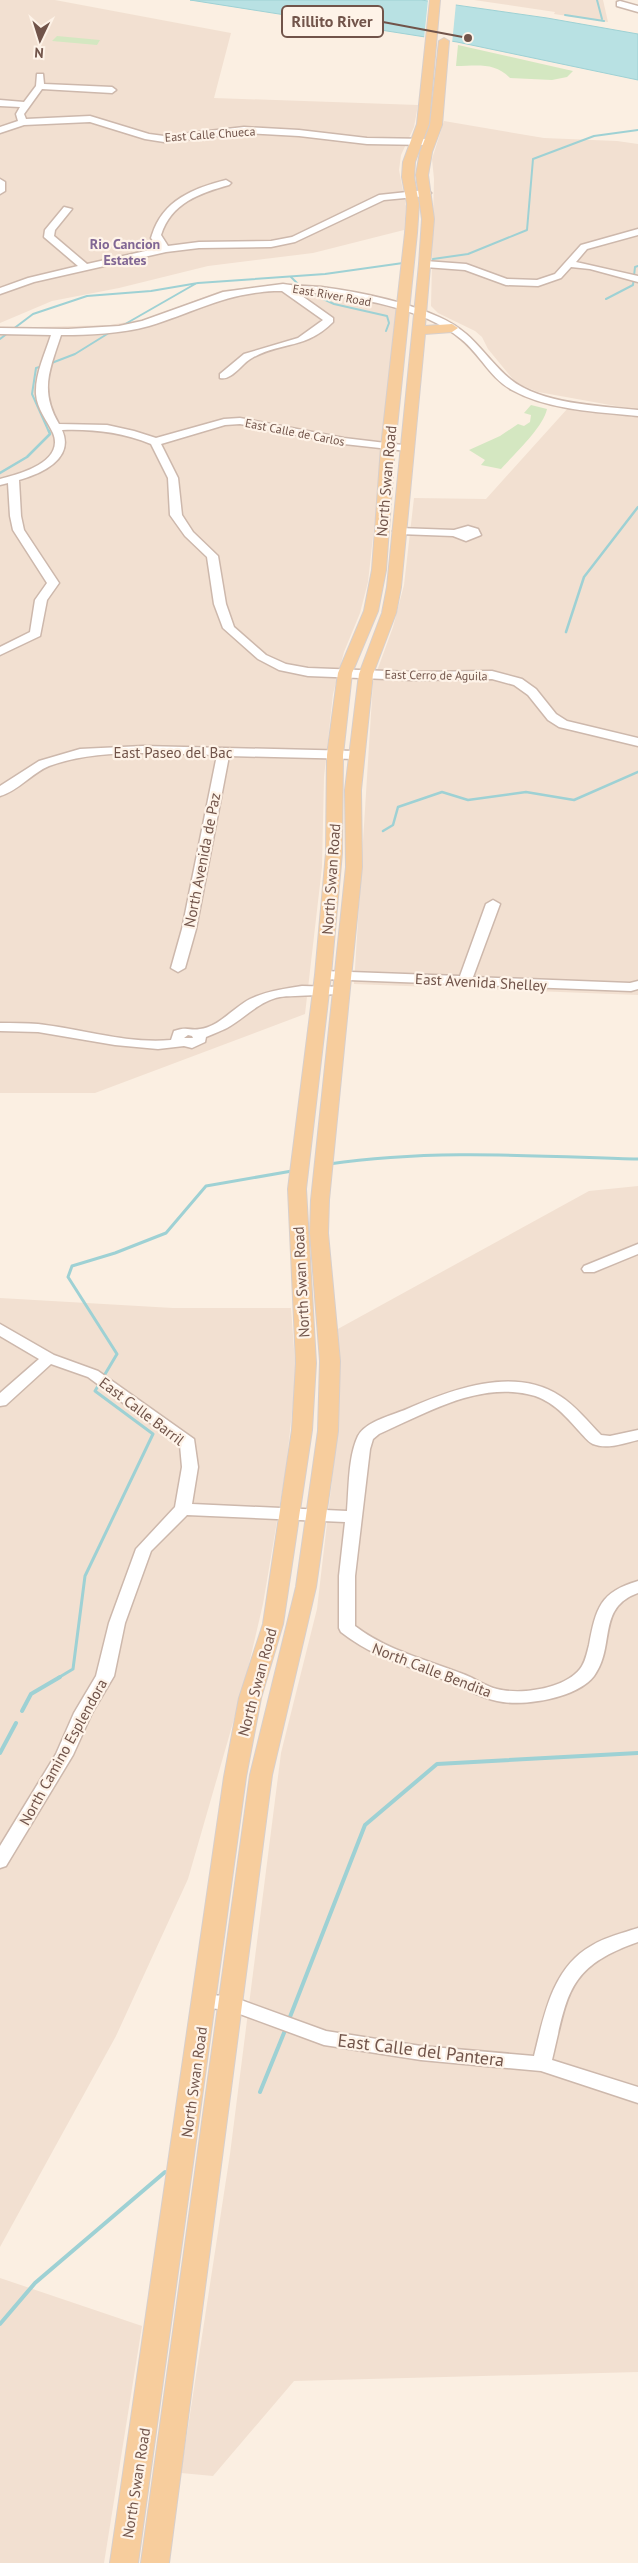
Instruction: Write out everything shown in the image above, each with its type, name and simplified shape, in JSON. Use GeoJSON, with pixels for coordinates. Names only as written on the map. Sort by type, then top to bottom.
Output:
{"type":"FeatureCollection","features":[{"type":"Feature","properties":{"kind":"main road","name":"North Swan Road"},"geometry":{"type":"LineString","coordinates":[[155,2563],[262,1775],[306,1587],[317,1516],[330,1396],[330,1361],[319,1233],[320,1200],[354,867],[353,790],[356,755],[366,674],[391,603],[425,264],[428,219],[422,175],[429,142],[436,125],[438,45],[435,0]]}},
{"type":"Feature","properties":{"kind":"main road","name":"North Swan Road"},"geometry":{"type":"LineString","coordinates":[[124,2563],[205,2002],[235,1777],[250,1698],[273,1624],[302,1430],[306,1363],[297,1189],[322,982],[334,853],[335,755],[345,673],[371,611],[379,570],[388,447],[411,233],[409,162],[423,124],[438,45],[445,28]]}},
{"type":"Feature","properties":{"kind":"main road"},"geometry":{"type":"LineString","coordinates":[[418,332],[432,328],[452,328]]}},
{"type":"Feature","properties":{"kind":"main road"},"geometry":{"type":"LineString","coordinates":[[140,2454],[170,2456]]}},
{"type":"Feature","properties":{"kind":"street"},"geometry":{"type":"LineString","coordinates":[[546,0],[553,0]]}},
{"type":"Feature","properties":{"kind":"street"},"geometry":{"type":"LineString","coordinates":[[623,2],[638,8]]}},
{"type":"Feature","properties":{"kind":"street"},"geometry":{"type":"LineString","coordinates":[[23,122],[20,114],[40,86],[40,76]]}},
{"type":"Feature","properties":{"kind":"street"},"geometry":{"type":"LineString","coordinates":[[40,86],[112,90]]}},
{"type":"Feature","properties":{"kind":"street"},"geometry":{"type":"LineString","coordinates":[[0,103],[25,105]]}},
{"type":"Feature","properties":{"kind":"street","name":"East Calle Chueca"},"geometry":{"type":"LineString","coordinates":[[0,130],[23,122],[65,118],[105,122],[120,129],[148,137],[164,139],[244,130],[298,133],[367,141],[429,142]]}},
{"type":"Feature","properties":{"kind":"street"},"geometry":{"type":"LineString","coordinates":[[0,182],[0,191]]}},
{"type":"Feature","properties":{"kind":"street"},"geometry":{"type":"LineString","coordinates":[[166,249],[156,238],[157,230],[176,202],[187,196],[226,183]]}},
{"type":"Feature","properties":{"kind":"street"},"geometry":{"type":"LineString","coordinates":[[0,291],[19,283],[166,249],[199,245],[271,244],[294,239],[382,197],[426,194]]}},
{"type":"Feature","properties":{"kind":"street"},"geometry":{"type":"LineString","coordinates":[[67,209],[50,230],[49,236],[86,268]]}},
{"type":"Feature","properties":{"kind":"street"},"geometry":{"type":"LineString","coordinates":[[425,264],[466,266],[492,278],[522,284],[548,281],[558,276],[584,247],[638,232]]}},
{"type":"Feature","properties":{"kind":"street"},"geometry":{"type":"LineString","coordinates":[[570,264],[590,266],[638,279]]}},
{"type":"Feature","properties":{"kind":"street"},"geometry":{"type":"LineString","coordinates":[[224,376],[241,359],[252,353],[308,338],[319,332],[329,320],[283,286]]}},
{"type":"Feature","properties":{"kind":"street","name":"East River Road"},"geometry":{"type":"LineString","coordinates":[[0,331],[57,331],[135,326],[236,292],[283,286],[338,293],[404,309],[452,328],[476,347],[508,383],[518,389],[571,403],[638,413]]}},
{"type":"Feature","properties":{"kind":"street"},"geometry":{"type":"LineString","coordinates":[[0,482],[13,479],[50,462],[58,452],[61,441],[43,403],[42,389],[57,331]]}},
{"type":"Feature","properties":{"kind":"street","name":"East Calle de Carlos"},"geometry":{"type":"LineString","coordinates":[[156,442],[224,422],[240,421],[344,442],[407,448]]}},
{"type":"Feature","properties":{"kind":"street"},"geometry":{"type":"LineString","coordinates":[[56,427],[102,426],[125,430],[156,442]]}},
{"type":"Feature","properties":{"kind":"street","name":"East Cerro de Aguila"},"geometry":{"type":"LineString","coordinates":[[156,442],[173,478],[176,515],[189,534],[212,556],[218,576],[220,604],[229,628],[262,657],[283,667],[308,672],[492,675],[518,682],[532,692],[552,717],[563,724],[637,742]]}},
{"type":"Feature","properties":{"kind":"street"},"geometry":{"type":"LineString","coordinates":[[0,651],[36,634],[41,600],[52,583],[38,556],[22,536],[15,517],[13,479]]}},
{"type":"Feature","properties":{"kind":"street"},"geometry":{"type":"LineString","coordinates":[[399,531],[457,533]]}},
{"type":"Feature","properties":{"kind":"street","name":"East Paseo del Bac"},"geometry":{"type":"LineString","coordinates":[[0,792],[43,764],[84,752],[143,750],[356,755]]}},
{"type":"Feature","properties":{"kind":"street","name":"North Avenida de Paz"},"geometry":{"type":"LineString","coordinates":[[178,968],[189,929],[224,752]]}},
{"type":"Feature","properties":{"kind":"street"},"geometry":{"type":"LineString","coordinates":[[465,981],[493,904]]}},
{"type":"Feature","properties":{"kind":"street","name":"East Avenida Shelley"},"geometry":{"type":"LineString","coordinates":[[0,1027],[38,1028],[137,1043],[179,1040],[179,1034],[188,1031],[199,1035],[222,1026],[253,1003],[274,994],[302,990],[322,982],[465,981],[632,987],[638,984]]}},
{"type":"Feature","properties":{"kind":"street"},"geometry":{"type":"LineString","coordinates":[[589,1269],[638,1249]]}},
{"type":"Feature","properties":{"kind":"street","name":"East Calle Barril"},"geometry":{"type":"LineString","coordinates":[[0,1329],[49,1358],[102,1380],[188,1443],[190,1467],[183,1509]]}},
{"type":"Feature","properties":{"kind":"street"},"geometry":{"type":"LineString","coordinates":[[0,1401],[49,1358]]}},
{"type":"Feature","properties":{"kind":"street"},"geometry":{"type":"LineString","coordinates":[[183,1509],[353,1517],[362,1448],[366,1436],[373,1430],[479,1389],[506,1385],[532,1388],[554,1399],[597,1440],[610,1441],[638,1435]]}},
{"type":"Feature","properties":{"kind":"street","name":"North Camino Esplendora"},"geometry":{"type":"LineString","coordinates":[[0,1861],[64,1756],[84,1713],[105,1676],[117,1623],[144,1549],[183,1509]]}},
{"type":"Feature","properties":{"kind":"street","name":"North Calle Bendita"},"geometry":{"type":"LineString","coordinates":[[353,1517],[346,1576],[347,1628],[366,1644],[396,1659],[454,1677],[501,1696],[541,1695],[580,1680],[591,1665],[599,1646],[601,1623],[605,1609],[616,1596],[638,1587]]}},
{"type":"Feature","properties":{"kind":"street"},"geometry":{"type":"LineString","coordinates":[[541,2064],[559,1994],[574,1968],[597,1950],[638,1935]]}},
{"type":"Feature","properties":{"kind":"street","name":"East Calle del Pantera"},"geometry":{"type":"LineString","coordinates":[[205,2002],[230,2003],[324,2038],[421,2054],[541,2064],[638,2096]]}},
{"type":"Feature","properties":{"kind":"shaded area"},"geometry":{"type":"Polygon","coordinates":[[[0,0],[55,0],[231,33],[214,98],[418,105],[414,127],[401,155],[399,170],[406,206],[404,230],[313,253],[208,266],[119,288],[52,301],[0,323],[0,0]]]}},
{"type":"Feature","properties":{"kind":"shaded area"},"geometry":{"type":"Polygon","coordinates":[[[474,0],[603,0],[608,22],[554,14],[555,12],[474,0]]]}},
{"type":"Feature","properties":{"kind":"shaded area"},"geometry":{"type":"Polygon","coordinates":[[[444,121],[544,138],[617,141],[638,144],[638,410],[538,392],[516,383],[488,349],[482,337],[475,331],[438,313],[431,306],[434,179],[432,159],[444,121]]]}},
{"type":"Feature","properties":{"kind":"shaded area"},"geometry":{"type":"Polygon","coordinates":[[[283,284],[320,285],[399,303],[368,582],[360,613],[344,652],[333,694],[324,777],[322,867],[305,1014],[95,1093],[0,1093],[0,328],[110,325],[145,319],[223,290],[283,284]]]}},
{"type":"Feature","properties":{"kind":"shaded area"},"geometry":{"type":"Polygon","coordinates":[[[568,408],[638,417],[638,995],[354,984],[373,682],[393,627],[404,585],[414,498],[486,499],[568,408]]]}},
{"type":"Feature","properties":{"kind":"shaded area"},"geometry":{"type":"Polygon","coordinates":[[[638,1186],[638,2372],[294,2381],[213,2476],[181,2473],[230,2154],[281,1753],[317,1609],[338,1429],[336,1330],[589,1191],[638,1186]]]}},
{"type":"Feature","properties":{"kind":"shaded area"},"geometry":{"type":"Polygon","coordinates":[[[0,1298],[173,1308],[291,1308],[296,1376],[286,1468],[263,1604],[245,1681],[188,1879],[116,2036],[0,2247],[0,1298]]]}},
{"type":"Feature","properties":{"kind":"shaded area"},"geometry":{"type":"Polygon","coordinates":[[[0,2278],[142,2326],[104,2563],[0,2563],[0,2278]]]}},
{"type":"Feature","properties":{"kind":"green space"},"geometry":{"type":"Polygon","coordinates":[[[57,36],[100,40],[97,45],[52,41],[57,36]]]}},
{"type":"Feature","properties":{"kind":"green space"},"geometry":{"type":"Polygon","coordinates":[[[458,45],[573,71],[567,77],[552,80],[510,78],[492,67],[456,66],[458,45]]]}},
{"type":"Feature","properties":{"kind":"green space"},"geometry":{"type":"Polygon","coordinates":[[[531,405],[547,409],[540,424],[527,440],[501,469],[481,465],[485,460],[469,450],[500,436],[518,424],[524,426],[530,422],[531,415],[524,413],[531,405]]]}},
{"type":"Feature","properties":{"kind":"water"},"geometry":{"type":"Polygon","coordinates":[[[190,0],[421,0],[547,18],[638,34],[638,80],[457,42],[190,0]]]}},
{"type":"Feature","properties":{"kind":"pier"},"geometry":{"type":"Polygon","coordinates":[[[428,0],[456,3],[452,44],[424,39],[428,0]]]}},
{"type":"Feature","properties":{"kind":"waterway"},"geometry":{"type":"LineString","coordinates":[[597,0],[602,19]]}},
{"type":"Feature","properties":{"kind":"waterway"},"geometry":{"type":"LineString","coordinates":[[565,15],[604,21]]}},
{"type":"Feature","properties":{"kind":"waterway"},"geometry":{"type":"LineString","coordinates":[[433,259],[468,254],[527,230],[533,159],[594,136],[638,130]]}},
{"type":"Feature","properties":{"kind":"waterway"},"geometry":{"type":"LineString","coordinates":[[0,339],[33,314],[87,296],[151,291],[198,283],[325,274],[403,263]]}},
{"type":"Feature","properties":{"kind":"waterway"},"geometry":{"type":"LineString","coordinates":[[606,299],[633,285],[635,267],[638,266]]}},
{"type":"Feature","properties":{"kind":"waterway"},"geometry":{"type":"LineString","coordinates":[[291,277],[299,285]]}},
{"type":"Feature","properties":{"kind":"waterway"},"geometry":{"type":"LineString","coordinates":[[120,327],[195,284]]}},
{"type":"Feature","properties":{"kind":"waterway"},"geometry":{"type":"LineString","coordinates":[[304,290],[334,304],[387,316],[389,323],[386,331]]}},
{"type":"Feature","properties":{"kind":"waterway"},"geometry":{"type":"LineString","coordinates":[[49,364],[75,354],[112,331]]}},
{"type":"Feature","properties":{"kind":"waterway"},"geometry":{"type":"LineString","coordinates":[[43,366],[36,368],[32,394],[49,432]]}},
{"type":"Feature","properties":{"kind":"waterway"},"geometry":{"type":"LineString","coordinates":[[0,473],[27,457],[50,434],[49,431]]}},
{"type":"Feature","properties":{"kind":"waterway"},"geometry":{"type":"LineString","coordinates":[[566,632],[584,577],[638,507]]}},
{"type":"Feature","properties":{"kind":"waterway"},"geometry":{"type":"LineString","coordinates":[[383,831],[393,825],[398,807],[442,792],[468,800],[526,792],[574,800],[638,772]]}},
{"type":"Feature","properties":{"kind":"waterway"},"geometry":{"type":"LineString","coordinates":[[329,1164],[406,1156],[445,1155],[522,1155],[638,1159]]}},
{"type":"Feature","properties":{"kind":"waterway"},"geometry":{"type":"LineString","coordinates":[[58,1678],[73,1669],[85,1576],[153,1434],[95,1391],[117,1354],[68,1277],[72,1266],[115,1253],[166,1233],[206,1186],[292,1171]]}},
{"type":"Feature","properties":{"kind":"waterway"},"geometry":{"type":"LineString","coordinates":[[22,1711],[31,1694],[60,1677]]}},
{"type":"Feature","properties":{"kind":"waterway"},"geometry":{"type":"LineString","coordinates":[[0,1753],[16,1723]]}},
{"type":"Feature","properties":{"kind":"waterway"},"geometry":{"type":"LineString","coordinates":[[288,2022],[365,1825],[437,1764],[638,1753]]}},
{"type":"Feature","properties":{"kind":"waterway"},"geometry":{"type":"LineString","coordinates":[[260,2092],[286,2028]]}},
{"type":"Feature","properties":{"kind":"waterway"},"geometry":{"type":"LineString","coordinates":[[0,2324],[35,2283],[165,2172]]}},
{"type":"Feature","properties":{"kind":"place","name":"Rillito River"},"geometry":{"type":"Point","coordinates":[468,38]}},
{"type":"Feature","properties":{"kind":"district","name":"Rio Cancion Estates"},"geometry":{"type":"Point","coordinates":[125,252]}}]}
